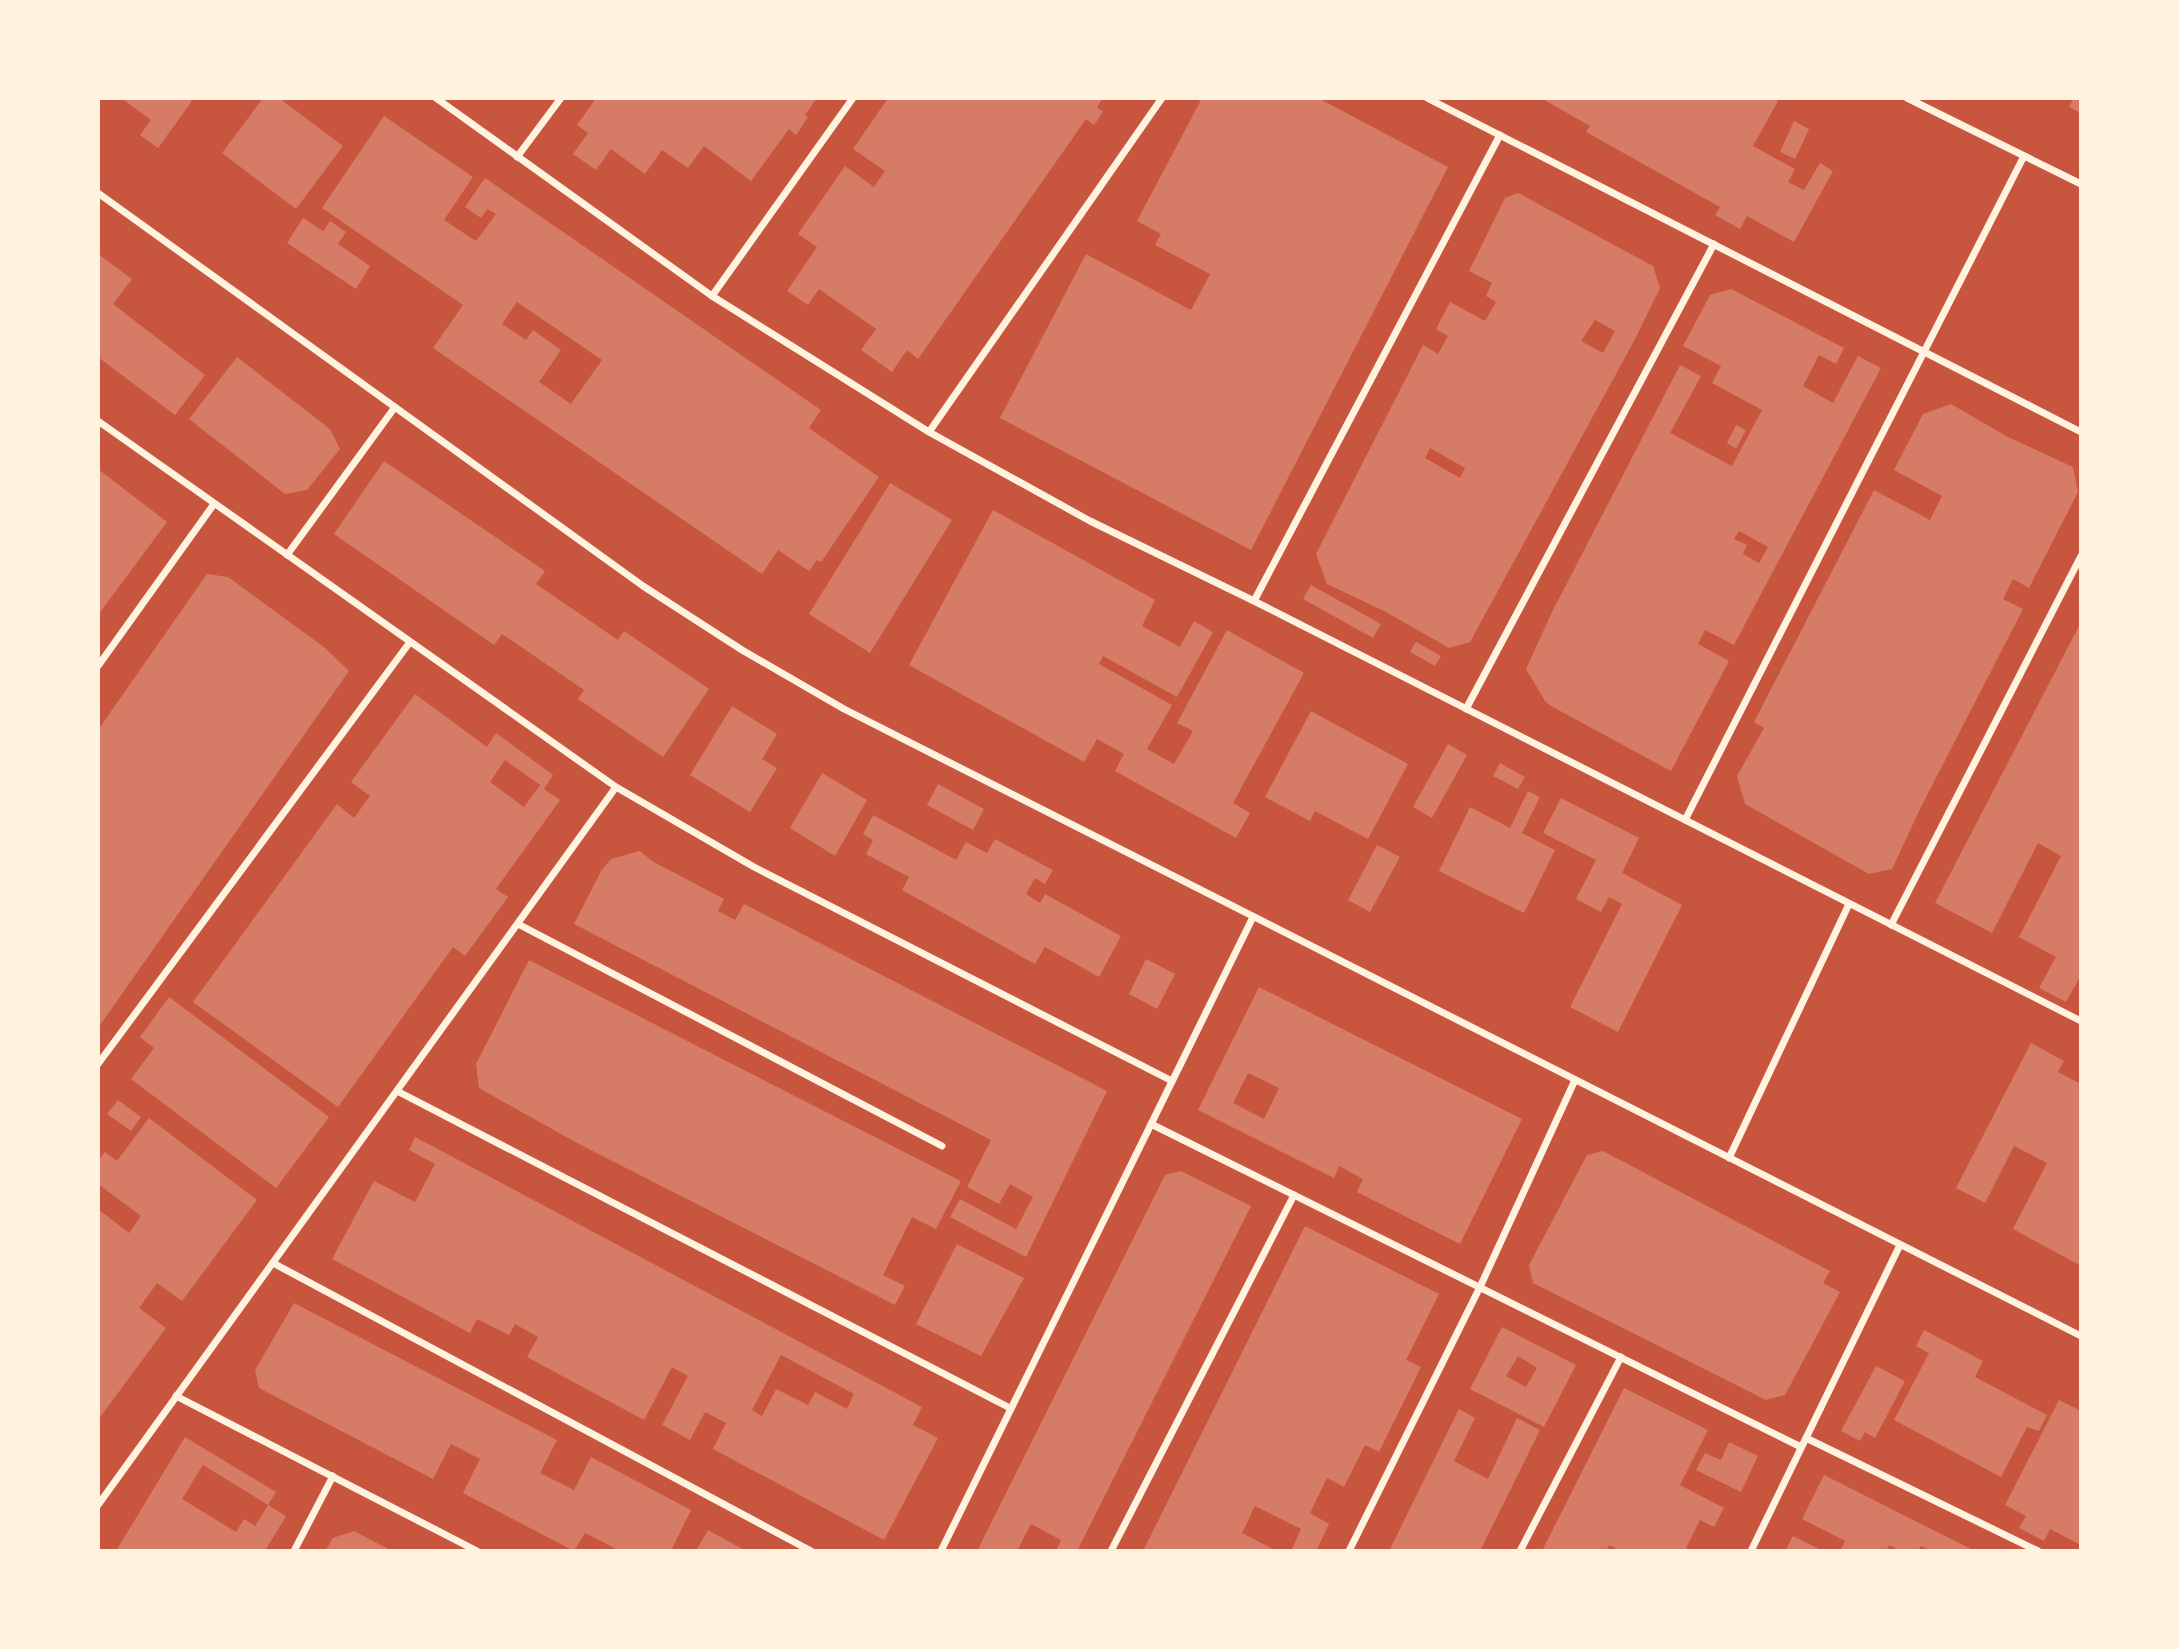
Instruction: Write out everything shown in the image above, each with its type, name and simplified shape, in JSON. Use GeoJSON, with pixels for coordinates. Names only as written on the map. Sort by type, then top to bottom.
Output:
{"type":"FeatureCollection","features":[{"type":"Feature","properties":{"kind":"street"},"geometry":{"type":"LineString","coordinates":[[436,98],[712,296],[929,432],[1090,521],[1254,601],[2081,1021]]}},
{"type":"Feature","properties":{"kind":"street"},"geometry":{"type":"LineString","coordinates":[[517,157],[561,98]]}},
{"type":"Feature","properties":{"kind":"street"},"geometry":{"type":"LineString","coordinates":[[712,296],[853,98]]}},
{"type":"Feature","properties":{"kind":"street"},"geometry":{"type":"LineString","coordinates":[[929,432],[1162,98]]}},
{"type":"Feature","properties":{"kind":"street"},"geometry":{"type":"LineString","coordinates":[[1427,98],[2081,432]]}},
{"type":"Feature","properties":{"kind":"street"},"geometry":{"type":"LineString","coordinates":[[1907,98],[2081,184]]}},
{"type":"Feature","properties":{"kind":"street"},"geometry":{"type":"LineString","coordinates":[[1254,601],[1500,135]]}},
{"type":"Feature","properties":{"kind":"street"},"geometry":{"type":"LineString","coordinates":[[1685,820],[2024,156]]}},
{"type":"Feature","properties":{"kind":"street"},"geometry":{"type":"LineString","coordinates":[[98,193],[643,586],[742,650],[844,709],[2081,1336]]}},
{"type":"Feature","properties":{"kind":"street"},"geometry":{"type":"LineString","coordinates":[[1466,709],[1714,244]]}},
{"type":"Feature","properties":{"kind":"street"},"geometry":{"type":"LineString","coordinates":[[287,555],[395,407]]}},
{"type":"Feature","properties":{"kind":"street"},"geometry":{"type":"LineString","coordinates":[[98,421],[616,787],[754,867],[1172,1081]]}},
{"type":"Feature","properties":{"kind":"street"},"geometry":{"type":"LineString","coordinates":[[98,666],[214,504]]}},
{"type":"Feature","properties":{"kind":"street"},"geometry":{"type":"LineString","coordinates":[[1891,925],[2081,556]]}},
{"type":"Feature","properties":{"kind":"street"},"geometry":{"type":"LineString","coordinates":[[98,1064],[410,642]]}},
{"type":"Feature","properties":{"kind":"street"},"geometry":{"type":"LineString","coordinates":[[98,1505],[616,787]]}},
{"type":"Feature","properties":{"kind":"street"},"geometry":{"type":"LineString","coordinates":[[1729,1158],[1849,904]]}},
{"type":"Feature","properties":{"kind":"street"},"geometry":{"type":"LineString","coordinates":[[940,1551],[1253,917]]}},
{"type":"Feature","properties":{"kind":"street"},"geometry":{"type":"LineString","coordinates":[[518,924],[942,1146]]}},
{"type":"Feature","properties":{"kind":"street"},"geometry":{"type":"LineString","coordinates":[[1349,1551],[1480,1287],[1575,1080]]}},
{"type":"Feature","properties":{"kind":"street"},"geometry":{"type":"LineString","coordinates":[[397,1091],[1010,1408]]}},
{"type":"Feature","properties":{"kind":"street"},"geometry":{"type":"LineString","coordinates":[[1151,1124],[1801,1447]]}},
{"type":"Feature","properties":{"kind":"street"},"geometry":{"type":"LineString","coordinates":[[1111,1551],[1294,1195]]}},
{"type":"Feature","properties":{"kind":"street"},"geometry":{"type":"LineString","coordinates":[[1751,1551],[1900,1245]]}},
{"type":"Feature","properties":{"kind":"street"},"geometry":{"type":"LineString","coordinates":[[272,1263],[811,1551]]}},
{"type":"Feature","properties":{"kind":"street"},"geometry":{"type":"LineString","coordinates":[[1520,1551],[1621,1357]]}},
{"type":"Feature","properties":{"kind":"street"},"geometry":{"type":"LineString","coordinates":[[176,1396],[477,1551]]}},
{"type":"Feature","properties":{"kind":"street"},"geometry":{"type":"LineString","coordinates":[[1806,1438],[2038,1551]]}},
{"type":"Feature","properties":{"kind":"street"},"geometry":{"type":"LineString","coordinates":[[294,1551],[333,1476]]}},
{"type":"Feature","properties":{"kind":"street"},"geometry":{"type":"LineString","coordinates":[[455,1551],[460,1542]]}},
{"type":"Feature","properties":{"kind":"building"},"geometry":{"type":"Polygon","coordinates":[[[121,98],[187,98],[192,101],[158,148],[140,135],[151,120],[121,98]]]}},
{"type":"Feature","properties":{"kind":"building"},"geometry":{"type":"Polygon","coordinates":[[[263,98],[279,98],[343,146],[296,209],[222,153],[263,98]]]}},
{"type":"Feature","properties":{"kind":"building"},"geometry":{"type":"Polygon","coordinates":[[[596,98],[817,98],[796,135],[789,129],[751,181],[704,146],[688,168],[662,150],[645,174],[611,149],[596,170],[573,154],[588,133],[577,125],[596,98]]]}},
{"type":"Feature","properties":{"kind":"building"},"geometry":{"type":"Polygon","coordinates":[[[888,98],[1103,98],[1097,107],[1103,112],[1094,125],[1086,119],[918,359],[907,350],[892,372],[861,350],[876,329],[819,289],[808,305],[787,291],[817,247],[798,234],[845,166],[874,187],[885,171],[853,149],[888,98]]]}},
{"type":"Feature","properties":{"kind":"building"},"geometry":{"type":"Polygon","coordinates":[[[1202,98],[1318,98],[1448,167],[1251,550],[1000,418],[1086,254],[1191,310],[1210,274],[1155,245],[1161,234],[1137,221],[1202,98]]]}},
{"type":"Feature","properties":{"kind":"building"},"geometry":{"type":"Polygon","coordinates":[[[1541,98],[1772,98],[1778,101],[1753,146],[1795,169],[1788,182],[1804,190],[1820,163],[1833,171],[1794,242],[1747,216],[1740,229],[1715,215],[1720,207],[1586,132],[1590,126],[1541,98]]]}},
{"type":"Feature","properties":{"kind":"building"},"geometry":{"type":"Polygon","coordinates":[[[2074,98],[2081,98],[2081,113],[2069,107],[2074,98]]]}},
{"type":"Feature","properties":{"kind":"building"},"geometry":{"type":"Polygon","coordinates":[[[384,116],[473,177],[444,220],[476,241],[496,214],[487,209],[481,218],[465,207],[485,178],[821,410],[809,428],[879,477],[821,562],[817,560],[809,571],[778,550],[762,574],[433,348],[463,305],[322,208],[384,116]],[[517,302],[502,324],[526,340],[533,330],[561,350],[539,382],[571,404],[602,360],[517,302]]]}},
{"type":"Feature","properties":{"kind":"building"},"geometry":{"type":"Polygon","coordinates":[[[1794,121],[1809,129],[1795,159],[1780,152],[1794,121]]]}},
{"type":"Feature","properties":{"kind":"building"},"geometry":{"type":"Polygon","coordinates":[[[1518,193],[1653,266],[1660,288],[1634,341],[1470,642],[1449,648],[1386,612],[1327,584],[1316,554],[1423,345],[1438,354],[1448,336],[1436,329],[1450,302],[1485,321],[1496,302],[1486,296],[1492,283],[1469,271],[1505,198],[1518,193]],[[1595,320],[1581,341],[1603,353],[1615,331],[1595,320]],[[1430,448],[1425,458],[1460,478],[1465,468],[1430,448]]]}},
{"type":"Feature","properties":{"kind":"building"},"geometry":{"type":"Polygon","coordinates":[[[303,218],[323,231],[330,221],[346,232],[338,244],[370,266],[356,289],[287,243],[303,218]]]}},
{"type":"Feature","properties":{"kind":"building"},"geometry":{"type":"Polygon","coordinates":[[[98,254],[132,279],[113,304],[205,375],[175,415],[98,357],[98,254]]]}},
{"type":"Feature","properties":{"kind":"building"},"geometry":{"type":"Polygon","coordinates":[[[1731,289],[1844,348],[1836,364],[1819,355],[1803,386],[1833,403],[1858,356],[1881,368],[1734,645],[1705,630],[1698,644],[1729,661],[1671,771],[1551,706],[1545,701],[1526,669],[1552,612],[1680,365],[1701,376],[1670,433],[1732,466],[1762,410],[1712,383],[1721,366],[1683,346],[1710,295],[1731,289]],[[1739,531],[1734,539],[1747,545],[1743,554],[1759,563],[1768,547],[1739,531]]]}},
{"type":"Feature","properties":{"kind":"building"},"geometry":{"type":"Polygon","coordinates":[[[237,357],[330,429],[340,449],[307,490],[285,494],[189,419],[237,357]]]}},
{"type":"Feature","properties":{"kind":"building"},"geometry":{"type":"Polygon","coordinates":[[[1951,404],[2006,436],[2073,467],[2078,492],[2029,588],[2013,579],[2003,599],[2023,609],[1892,869],[1869,874],[1745,804],[1737,776],[1764,728],[1754,722],[1874,490],[1930,520],[1942,496],[1894,470],[1923,414],[1951,404]]]}},
{"type":"Feature","properties":{"kind":"building"},"geometry":{"type":"Polygon","coordinates":[[[1736,425],[1746,430],[1736,449],[1727,443],[1736,425]]]}},
{"type":"Feature","properties":{"kind":"building"},"geometry":{"type":"Polygon","coordinates":[[[384,461],[545,571],[536,584],[618,640],[624,631],[709,689],[663,757],[578,699],[584,690],[502,634],[494,645],[334,534],[384,461]]]}},
{"type":"Feature","properties":{"kind":"building"},"geometry":{"type":"Polygon","coordinates":[[[98,469],[167,522],[98,615],[98,469]]]}},
{"type":"Feature","properties":{"kind":"building"},"geometry":{"type":"Polygon","coordinates":[[[890,483],[952,520],[870,653],[809,614],[890,483]]]}},
{"type":"Feature","properties":{"kind":"building"},"geometry":{"type":"Polygon","coordinates":[[[993,510],[1155,600],[1142,626],[1180,647],[1194,621],[1213,632],[1177,697],[1103,656],[1099,664],[1172,705],[1147,749],[1174,764],[1193,731],[1177,723],[1227,630],[1304,673],[1233,803],[1250,813],[1236,838],[1115,771],[1124,754],[1097,739],[1084,762],[909,665],[993,510]]]}},
{"type":"Feature","properties":{"kind":"building"},"geometry":{"type":"Polygon","coordinates":[[[207,574],[228,577],[324,647],[349,671],[98,1028],[98,730],[207,574]]]}},
{"type":"Feature","properties":{"kind":"building"},"geometry":{"type":"Polygon","coordinates":[[[1311,585],[1381,624],[1373,638],[1303,599],[1311,585]]]}},
{"type":"Feature","properties":{"kind":"building"},"geometry":{"type":"Polygon","coordinates":[[[2081,622],[2081,975],[2066,1002],[2039,988],[2056,957],[2019,937],[2061,856],[2038,843],[1992,933],[1935,903],[2081,622]]]}},
{"type":"Feature","properties":{"kind":"building"},"geometry":{"type":"Polygon","coordinates":[[[1416,642],[1441,656],[1435,666],[1410,652],[1416,642]]]}},
{"type":"Feature","properties":{"kind":"building"},"geometry":{"type":"Polygon","coordinates":[[[415,694],[487,747],[496,733],[553,775],[544,789],[560,800],[496,889],[508,897],[465,956],[453,947],[338,1107],[193,1002],[337,804],[354,818],[370,796],[351,782],[415,694]],[[505,760],[490,782],[524,807],[540,785],[505,760]]]}},
{"type":"Feature","properties":{"kind":"building"},"geometry":{"type":"Polygon","coordinates":[[[732,706],[777,734],[762,759],[777,768],[750,812],[690,775],[732,706]]]}},
{"type":"Feature","properties":{"kind":"building"},"geometry":{"type":"Polygon","coordinates":[[[1311,711],[1408,764],[1368,839],[1315,811],[1310,821],[1265,797],[1311,711]]]}},
{"type":"Feature","properties":{"kind":"building"},"geometry":{"type":"Polygon","coordinates":[[[1448,744],[1467,755],[1432,818],[1413,807],[1448,744]]]}},
{"type":"Feature","properties":{"kind":"building"},"geometry":{"type":"Polygon","coordinates":[[[1500,763],[1525,777],[1518,789],[1493,776],[1500,763]]]}},
{"type":"Feature","properties":{"kind":"building"},"geometry":{"type":"Polygon","coordinates":[[[822,773],[867,800],[835,856],[790,828],[822,773]]]}},
{"type":"Feature","properties":{"kind":"building"},"geometry":{"type":"Polygon","coordinates":[[[938,784],[984,809],[973,830],[927,805],[938,784]]]}},
{"type":"Feature","properties":{"kind":"building"},"geometry":{"type":"Polygon","coordinates":[[[1528,791],[1540,797],[1522,833],[1555,850],[1524,913],[1439,871],[1470,807],[1510,828],[1528,791]]]}},
{"type":"Feature","properties":{"kind":"building"},"geometry":{"type":"Polygon","coordinates":[[[1561,798],[1639,838],[1622,873],[1682,905],[1618,1032],[1570,1007],[1622,904],[1609,897],[1601,912],[1576,899],[1596,860],[1543,833],[1561,798]]]}},
{"type":"Feature","properties":{"kind":"building"},"geometry":{"type":"Polygon","coordinates":[[[873,815],[956,860],[966,842],[987,853],[995,839],[1053,870],[1045,884],[1035,878],[1026,894],[1040,903],[1045,894],[1121,936],[1099,977],[1045,947],[1035,964],[902,890],[909,877],[866,854],[873,840],[863,834],[873,815]]]}},
{"type":"Feature","properties":{"kind":"building"},"geometry":{"type":"Polygon","coordinates":[[[1377,845],[1400,857],[1370,912],[1348,900],[1377,845]]]}},
{"type":"Feature","properties":{"kind":"building"},"geometry":{"type":"Polygon","coordinates":[[[640,851],[652,861],[724,899],[718,911],[735,920],[744,904],[1107,1091],[1026,1257],[950,1217],[960,1199],[1016,1229],[1033,1197],[1010,1184],[999,1204],[967,1187],[991,1140],[574,924],[601,871],[611,859],[640,851]]]}},
{"type":"Feature","properties":{"kind":"building"},"geometry":{"type":"Polygon","coordinates":[[[1146,959],[1175,974],[1157,1009],[1129,994],[1146,959]]]}},
{"type":"Feature","properties":{"kind":"building"},"geometry":{"type":"Polygon","coordinates":[[[529,960],[961,1181],[936,1229],[912,1217],[883,1275],[905,1286],[895,1305],[575,1142],[479,1088],[476,1064],[529,960]]]}},
{"type":"Feature","properties":{"kind":"building"},"geometry":{"type":"Polygon","coordinates":[[[1259,987],[1522,1119],[1460,1244],[1357,1192],[1363,1179],[1339,1166],[1334,1178],[1198,1110],[1259,987]],[[1248,1073],[1233,1103],[1264,1119],[1279,1088],[1248,1073]]]}},
{"type":"Feature","properties":{"kind":"building"},"geometry":{"type":"Polygon","coordinates":[[[169,997],[329,1117],[276,1188],[131,1079],[154,1048],[140,1037],[169,997]]]}},
{"type":"Feature","properties":{"kind":"building"},"geometry":{"type":"Polygon","coordinates":[[[2031,1043],[2064,1061],[2058,1072],[2081,1084],[2081,1266],[2013,1229],[2047,1163],[2014,1146],[1985,1203],[1956,1188],[2031,1043]]]}},
{"type":"Feature","properties":{"kind":"building"},"geometry":{"type":"Polygon","coordinates":[[[118,1100],[141,1117],[131,1131],[107,1114],[118,1100]]]}},
{"type":"Feature","properties":{"kind":"building"},"geometry":{"type":"Polygon","coordinates":[[[149,1118],[257,1200],[182,1301],[157,1283],[139,1308],[166,1328],[98,1420],[98,1209],[129,1233],[141,1216],[98,1184],[98,1161],[105,1152],[117,1161],[149,1118]]]}},
{"type":"Feature","properties":{"kind":"building"},"geometry":{"type":"Polygon","coordinates":[[[415,1137],[922,1407],[913,1425],[938,1438],[884,1540],[713,1449],[726,1423],[705,1412],[690,1440],[662,1425],[688,1376],[672,1367],[644,1420],[527,1357],[538,1337],[515,1324],[509,1335],[477,1319],[470,1333],[332,1259],[374,1181],[415,1202],[435,1164],[409,1150],[415,1137]],[[781,1355],[752,1410],[762,1416],[776,1389],[808,1405],[815,1392],[847,1409],[854,1394],[781,1355]]]}},
{"type":"Feature","properties":{"kind":"building"},"geometry":{"type":"Polygon","coordinates":[[[1603,1151],[1830,1271],[1823,1283],[1840,1292],[1785,1395],[1766,1400],[1533,1283],[1529,1265],[1587,1155],[1603,1151]]]}},
{"type":"Feature","properties":{"kind":"building"},"geometry":{"type":"Polygon","coordinates":[[[1181,1171],[1251,1206],[1077,1551],[1056,1551],[1061,1540],[1031,1524],[1017,1551],[977,1551],[1165,1175],[1181,1171]]]}},
{"type":"Feature","properties":{"kind":"building"},"geometry":{"type":"Polygon","coordinates":[[[1305,1226],[1439,1294],[1406,1360],[1421,1367],[1379,1452],[1365,1445],[1344,1487],[1327,1478],[1310,1513],[1329,1524],[1316,1551],[1291,1551],[1301,1529],[1255,1506],[1242,1533],[1277,1551],[1143,1551],[1305,1226]]]}},
{"type":"Feature","properties":{"kind":"building"},"geometry":{"type":"Polygon","coordinates":[[[957,1244],[1024,1278],[981,1356],[916,1324],[957,1244]]]}},
{"type":"Feature","properties":{"kind":"building"},"geometry":{"type":"Polygon","coordinates":[[[294,1303],[557,1440],[540,1473],[574,1490],[591,1457],[691,1510],[671,1551],[620,1551],[585,1533],[574,1551],[463,1493],[480,1459],[451,1444],[433,1479],[259,1388],[255,1370],[294,1303]]]}},
{"type":"Feature","properties":{"kind":"building"},"geometry":{"type":"Polygon","coordinates":[[[1502,1327],[1576,1365],[1544,1427],[1470,1389],[1502,1327]],[[1518,1356],[1506,1376],[1526,1387],[1537,1368],[1518,1356]]]}},
{"type":"Feature","properties":{"kind":"building"},"geometry":{"type":"Polygon","coordinates":[[[1924,1330],[1983,1361],[1975,1377],[2047,1415],[2039,1431],[2027,1427],[2001,1477],[1894,1420],[1929,1353],[1916,1346],[1924,1330]]]}},
{"type":"Feature","properties":{"kind":"building"},"geometry":{"type":"Polygon","coordinates":[[[1876,1366],[1905,1381],[1875,1438],[1865,1432],[1860,1441],[1841,1431],[1876,1366]]]}},
{"type":"Feature","properties":{"kind":"building"},"geometry":{"type":"Polygon","coordinates":[[[1624,1388],[1708,1430],[1680,1485],[1724,1508],[1714,1527],[1700,1520],[1686,1548],[1693,1551],[1621,1551],[1609,1545],[1606,1551],[1542,1551],[1624,1388]]]}},
{"type":"Feature","properties":{"kind":"building"},"geometry":{"type":"Polygon","coordinates":[[[2059,1400],[2081,1411],[2081,1545],[2050,1529],[2044,1541],[2019,1528],[2026,1516],[2005,1505],[2059,1400]]]}},
{"type":"Feature","properties":{"kind":"building"},"geometry":{"type":"Polygon","coordinates":[[[1459,1409],[1475,1418],[1454,1461],[1488,1479],[1517,1418],[1540,1430],[1480,1551],[1389,1551],[1459,1409]]]}},
{"type":"Feature","properties":{"kind":"building"},"geometry":{"type":"Polygon","coordinates":[[[185,1437],[276,1492],[268,1505],[286,1516],[265,1551],[116,1551],[185,1437]],[[203,1465],[182,1499],[236,1532],[244,1519],[255,1526],[268,1505],[203,1465]]]}},
{"type":"Feature","properties":{"kind":"building"},"geometry":{"type":"Polygon","coordinates":[[[1729,1442],[1758,1456],[1741,1492],[1696,1470],[1705,1453],[1721,1460],[1729,1442]]]}},
{"type":"Feature","properties":{"kind":"building"},"geometry":{"type":"Polygon","coordinates":[[[1824,1475],[1975,1551],[1932,1551],[1921,1546],[1918,1551],[1901,1551],[1889,1545],[1886,1551],[1840,1551],[1845,1541],[1802,1519],[1824,1475]]]}},
{"type":"Feature","properties":{"kind":"building"},"geometry":{"type":"Polygon","coordinates":[[[708,1530],[746,1551],[696,1551],[708,1530]]]}},
{"type":"Feature","properties":{"kind":"building"},"geometry":{"type":"Polygon","coordinates":[[[354,1531],[392,1551],[325,1551],[333,1538],[354,1531]]]}},
{"type":"Feature","properties":{"kind":"building"},"geometry":{"type":"Polygon","coordinates":[[[1793,1536],[1823,1551],[1785,1551],[1793,1536]]]}}]}
